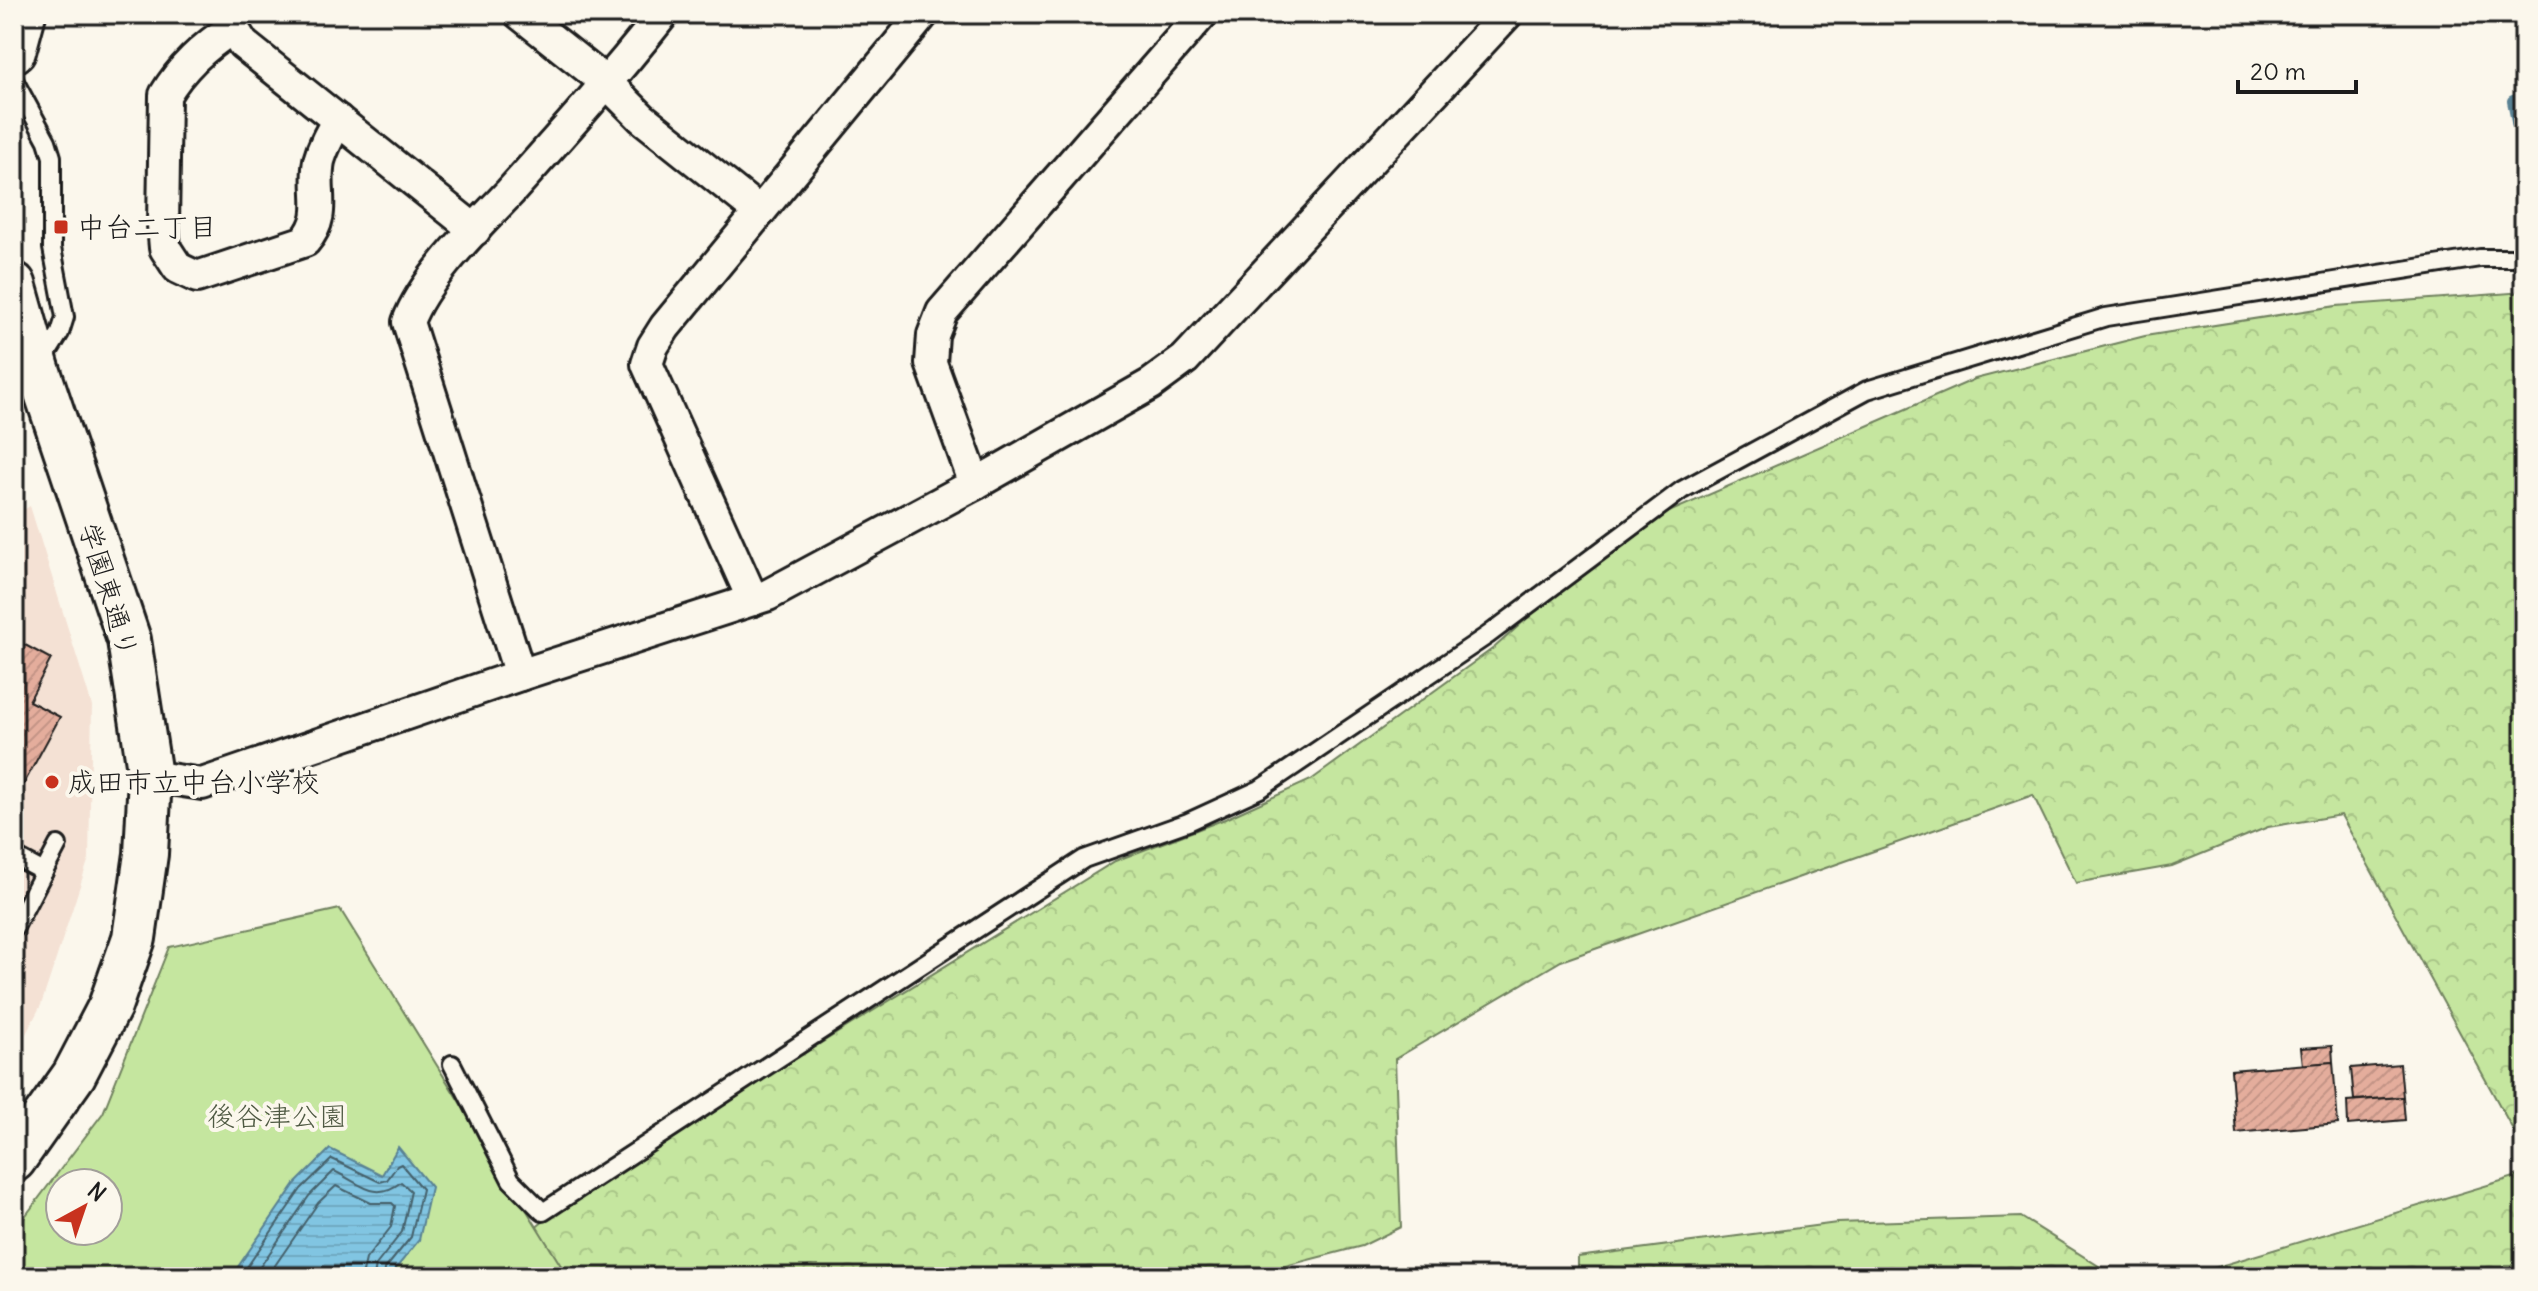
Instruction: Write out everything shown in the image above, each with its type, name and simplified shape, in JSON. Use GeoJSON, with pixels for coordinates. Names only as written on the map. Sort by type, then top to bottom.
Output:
{"type":"FeatureCollection","features":[{"type":"Feature","properties":{"kind":"street"},"geometry":{"type":"LineString","coordinates":[[14,51],[24,14]]}},
{"type":"Feature","properties":{"kind":"street"},"geometry":{"type":"LineString","coordinates":[[520,14],[608,84],[642,118],[760,212]]}},
{"type":"Feature","properties":{"kind":"street"},"geometry":{"type":"LineString","coordinates":[[520,675],[408,322],[416,301],[475,230],[608,84],[663,14]]}},
{"type":"Feature","properties":{"kind":"street"},"geometry":{"type":"LineString","coordinates":[[753,600],[647,364],[653,346],[665,327],[923,14]]}},
{"type":"Feature","properties":{"kind":"street"},"geometry":{"type":"LineString","coordinates":[[975,484],[931,363],[933,335],[942,312],[1202,14]]}},
{"type":"Feature","properties":{"kind":"street"},"geometry":{"type":"LineString","coordinates":[[150,776],[202,784],[520,675],[768,595],[975,484],[1151,384],[1185,359],[1490,20]]}},
{"type":"Feature","properties":{"kind":"street"},"geometry":{"type":"LineString","coordinates":[[338,120],[325,142],[319,164],[316,228],[305,241],[197,277],[178,268],[165,248],[163,225],[165,95],[175,77],[234,21],[243,44],[338,120],[475,230]]}},
{"type":"Feature","properties":{"kind":"street","name":"学園東通り"},"geometry":{"type":"LineString","coordinates":[[14,284],[38,369],[129,640],[150,776],[146,854],[134,938],[110,1006],[74,1075],[14,1160]]}},
{"type":"Feature","properties":{"kind":"lane"},"geometry":{"type":"LineString","coordinates":[[14,80],[47,141],[52,157],[52,248],[65,317],[60,333],[38,369]]}},
{"type":"Feature","properties":{"kind":"lane"},"geometry":{"type":"LineString","coordinates":[[452,1064],[511,1180],[543,1212],[1084,859],[1188,822],[1260,789],[1488,635],[1682,490],[1867,390],[2106,317],[2480,258],[2524,258]]}},
{"type":"Feature","properties":{"kind":"lane"},"geometry":{"type":"LineString","coordinates":[[14,929],[58,845]]}},
{"type":"Feature","properties":{"kind":"lane"},"geometry":{"type":"LineString","coordinates":[[14,856],[44,872]]}},
{"type":"Feature","properties":{"kind":"shaded area","name":"成田市立中台小学校"},"geometry":{"type":"Polygon","coordinates":[[[30,506],[92,706],[89,858],[41,1005],[14,1057],[14,516],[30,506]]]}},
{"type":"Feature","properties":{"kind":"green space"},"geometry":{"type":"Polygon","coordinates":[[[2524,292],[2524,1150],[2341,815],[2268,827],[2172,866],[2076,883],[2033,795],[1561,961],[1395,1059],[1401,1227],[1362,1246],[1243,1277],[475,1277],[577,1194],[1115,861],[1225,819],[1311,780],[1495,647],[1623,532],[1975,379],[2145,336],[2336,306],[2524,292]]]}},
{"type":"Feature","properties":{"kind":"green space","name":"後谷津公園"},"geometry":{"type":"Polygon","coordinates":[[[340,909],[568,1277],[14,1277],[14,1231],[44,1191],[44,1247],[124,1247],[124,1167],[62,1167],[103,1113],[169,947],[340,909]]]}},
{"type":"Feature","properties":{"kind":"green space"},"geometry":{"type":"Polygon","coordinates":[[[2524,1174],[2524,1277],[2184,1277],[2524,1174]]]}},
{"type":"Feature","properties":{"kind":"green space"},"geometry":{"type":"Polygon","coordinates":[[[2021,1217],[2116,1277],[1578,1277],[1578,1257],[1837,1223],[2021,1217]]]}},
{"type":"Feature","properties":{"kind":"water"},"geometry":{"type":"Polygon","coordinates":[[[398,1147],[431,1187],[419,1240],[389,1277],[231,1277],[295,1184],[330,1149],[382,1175],[398,1147]]]}},
{"type":"Feature","properties":{"kind":"building"},"geometry":{"type":"Polygon","coordinates":[[[14,639],[51,659],[29,701],[60,717],[14,802],[14,639]]]}},
{"type":"Feature","properties":{"kind":"building"},"geometry":{"type":"Polygon","coordinates":[[[2332,1046],[2333,1062],[2303,1065],[2301,1048],[2332,1046]]]}},
{"type":"Feature","properties":{"kind":"building"},"geometry":{"type":"Polygon","coordinates":[[[2333,1062],[2338,1124],[2236,1133],[2231,1070],[2333,1062]]]}},
{"type":"Feature","properties":{"kind":"building"},"geometry":{"type":"Polygon","coordinates":[[[2400,1064],[2403,1097],[2354,1100],[2351,1068],[2400,1064]]]}},
{"type":"Feature","properties":{"kind":"building"},"geometry":{"type":"Polygon","coordinates":[[[2403,1097],[2405,1120],[2348,1125],[2347,1101],[2403,1097]]]}},
{"type":"Feature","properties":{"kind":"waterway"},"geometry":{"type":"LineString","coordinates":[[2524,98],[2513,101],[2524,158]]}},
{"type":"Feature","properties":{"kind":"place","name":"中台二丁目"},"geometry":{"type":"Point","coordinates":[61,227]}},
{"type":"Feature","properties":{"kind":"place","name":"成田市立中台小学校"},"geometry":{"type":"Point","coordinates":[52,782]}}]}
